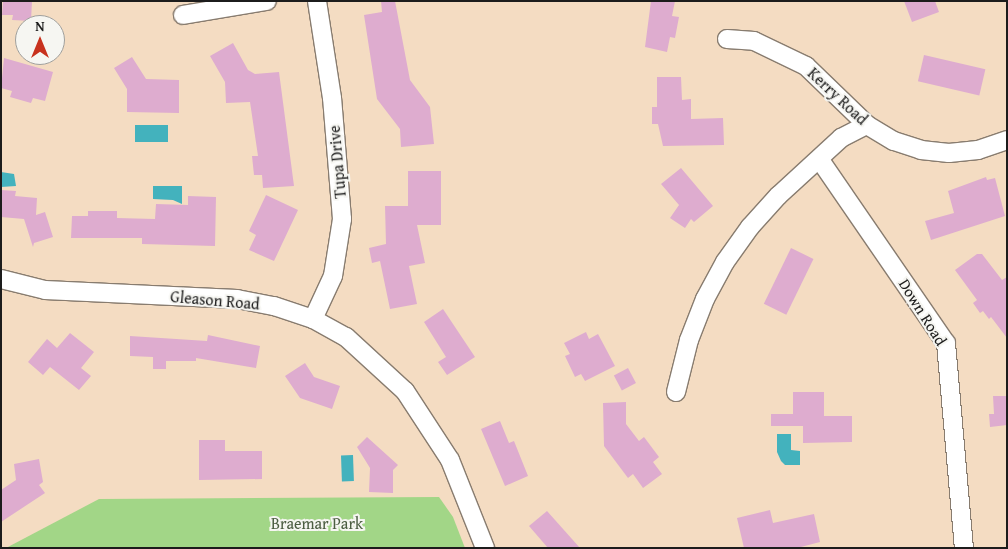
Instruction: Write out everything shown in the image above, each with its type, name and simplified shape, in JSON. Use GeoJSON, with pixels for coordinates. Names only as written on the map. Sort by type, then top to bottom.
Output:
{"type":"FeatureCollection","features":[{"type":"Feature","properties":{"kind":"street"},"geometry":{"type":"LineString","coordinates":[[183,15],[267,1]]}},
{"type":"Feature","properties":{"kind":"street","name":"Tupa Drive"},"geometry":{"type":"LineString","coordinates":[[313,319],[333,276],[342,219],[332,98],[317,1]]}},
{"type":"Feature","properties":{"kind":"street","name":"Kerry Road"},"geometry":{"type":"LineString","coordinates":[[728,39],[754,41],[806,66],[867,124],[894,141],[940,152],[978,150],[1007,140]]}},
{"type":"Feature","properties":{"kind":"street"},"geometry":{"type":"LineString","coordinates":[[676,392],[689,340],[705,299],[725,262],[750,227],[778,196],[820,160],[841,138],[867,124]]}},
{"type":"Feature","properties":{"kind":"street","name":"Down Road"},"geometry":{"type":"LineString","coordinates":[[820,160],[946,343],[964,548]]}},
{"type":"Feature","properties":{"kind":"street","name":"Gleason Road"},"geometry":{"type":"LineString","coordinates":[[2,282],[62,292],[237,299],[274,306],[313,319],[346,337],[405,391],[450,460],[485,548]]}},
{"type":"Feature","properties":{"kind":"green space","name":"Braemar Park"},"geometry":{"type":"Polygon","coordinates":[[[439,497],[453,517],[465,548],[6,548],[99,499],[439,497]]]}},
{"type":"Feature","properties":{"kind":"water"},"geometry":{"type":"Polygon","coordinates":[[[135,125],[168,125],[168,142],[135,142],[135,125]]]}},
{"type":"Feature","properties":{"kind":"water"},"geometry":{"type":"Polygon","coordinates":[[[1,172],[14,174],[16,186],[1,187],[1,172]]]}},
{"type":"Feature","properties":{"kind":"water"},"geometry":{"type":"Polygon","coordinates":[[[153,186],[182,186],[182,204],[173,200],[153,199],[153,186]]]}},
{"type":"Feature","properties":{"kind":"water"},"geometry":{"type":"Polygon","coordinates":[[[777,434],[791,434],[791,450],[800,451],[800,465],[785,465],[781,461],[777,452],[777,434]]]}},
{"type":"Feature","properties":{"kind":"water"},"geometry":{"type":"Polygon","coordinates":[[[341,455],[353,455],[354,481],[342,481],[341,455]]]}},
{"type":"Feature","properties":{"kind":"building"},"geometry":{"type":"Polygon","coordinates":[[[3,1],[32,1],[31,15],[15,15],[15,20],[12,20],[13,15],[2,15],[3,1]]]}},
{"type":"Feature","properties":{"kind":"building"},"geometry":{"type":"Polygon","coordinates":[[[381,1],[395,1],[410,80],[430,107],[434,144],[401,147],[400,129],[377,99],[364,15],[382,12],[381,1]]]}},
{"type":"Feature","properties":{"kind":"building"},"geometry":{"type":"Polygon","coordinates":[[[651,1],[675,1],[672,16],[679,17],[675,38],[670,37],[667,52],[645,47],[651,1]]]}},
{"type":"Feature","properties":{"kind":"building"},"geometry":{"type":"Polygon","coordinates":[[[904,1],[935,1],[939,12],[912,22],[904,1]]]}},
{"type":"Feature","properties":{"kind":"building"},"geometry":{"type":"Polygon","coordinates":[[[233,43],[248,70],[255,74],[279,72],[294,186],[263,188],[262,175],[254,175],[252,156],[258,156],[250,102],[226,103],[225,82],[210,56],[233,43]]]}},
{"type":"Feature","properties":{"kind":"building"},"geometry":{"type":"Polygon","coordinates":[[[924,55],[985,69],[979,95],[918,81],[924,55]]]}},
{"type":"Feature","properties":{"kind":"building"},"geometry":{"type":"Polygon","coordinates":[[[132,57],[146,79],[179,80],[179,113],[127,112],[127,89],[114,68],[132,57]]]}},
{"type":"Feature","properties":{"kind":"building"},"geometry":{"type":"Polygon","coordinates":[[[4,58],[15,61],[15,65],[28,65],[53,72],[45,101],[33,98],[31,103],[10,97],[12,91],[1,88],[4,58]]]}},
{"type":"Feature","properties":{"kind":"building"},"geometry":{"type":"Polygon","coordinates":[[[657,77],[681,77],[682,100],[691,99],[691,119],[723,118],[724,145],[663,146],[658,124],[652,124],[652,107],[657,107],[657,77]]]}},
{"type":"Feature","properties":{"kind":"building"},"geometry":{"type":"Polygon","coordinates":[[[681,168],[713,206],[694,222],[691,219],[685,228],[670,218],[679,205],[661,184],[681,168]]]}},
{"type":"Feature","properties":{"kind":"building"},"geometry":{"type":"Polygon","coordinates":[[[408,171],[441,171],[441,225],[417,225],[425,263],[409,266],[417,304],[390,309],[380,261],[372,263],[369,248],[386,244],[385,206],[408,206],[408,171]]]}},
{"type":"Feature","properties":{"kind":"building"},"geometry":{"type":"Polygon","coordinates":[[[986,177],[987,180],[995,178],[1005,216],[931,240],[925,221],[954,213],[948,191],[986,177]]]}},
{"type":"Feature","properties":{"kind":"building"},"geometry":{"type":"Polygon","coordinates":[[[1,190],[16,191],[15,196],[37,198],[36,215],[45,212],[53,237],[34,243],[33,247],[24,219],[1,217],[1,190]]]}},
{"type":"Feature","properties":{"kind":"building"},"geometry":{"type":"Polygon","coordinates":[[[266,195],[298,210],[274,261],[249,250],[256,235],[249,231],[266,195]]]}},
{"type":"Feature","properties":{"kind":"building"},"geometry":{"type":"Polygon","coordinates":[[[188,196],[216,197],[215,246],[142,244],[142,238],[71,238],[72,216],[88,216],[88,211],[117,211],[117,218],[155,219],[156,204],[188,205],[188,196]]]}},
{"type":"Feature","properties":{"kind":"building"},"geometry":{"type":"Polygon","coordinates":[[[791,248],[813,259],[786,315],[764,304],[791,248]]]}},
{"type":"Feature","properties":{"kind":"building"},"geometry":{"type":"Polygon","coordinates":[[[977,254],[982,254],[1002,280],[1007,277],[1007,338],[991,317],[989,319],[983,311],[980,313],[973,303],[977,300],[955,270],[977,254]]]}},
{"type":"Feature","properties":{"kind":"building"},"geometry":{"type":"Polygon","coordinates":[[[443,309],[475,357],[447,375],[438,362],[446,357],[424,322],[443,309]]]}},
{"type":"Feature","properties":{"kind":"building"},"geometry":{"type":"Polygon","coordinates":[[[586,332],[589,339],[598,334],[615,366],[585,381],[581,374],[575,377],[565,356],[570,354],[564,343],[586,332]]]}},
{"type":"Feature","properties":{"kind":"building"},"geometry":{"type":"Polygon","coordinates":[[[70,333],[94,352],[81,368],[91,376],[79,390],[50,367],[43,375],[28,362],[47,339],[57,348],[70,333]]]}},
{"type":"Feature","properties":{"kind":"building"},"geometry":{"type":"Polygon","coordinates":[[[208,335],[260,346],[256,368],[196,358],[196,361],[166,361],[166,369],[153,369],[153,357],[130,356],[130,336],[207,341],[208,335]]]}},
{"type":"Feature","properties":{"kind":"building"},"geometry":{"type":"Polygon","coordinates":[[[305,363],[314,377],[340,386],[332,409],[300,398],[285,376],[305,363]]]}},
{"type":"Feature","properties":{"kind":"building"},"geometry":{"type":"Polygon","coordinates":[[[628,368],[636,383],[622,391],[614,376],[628,368]]]}},
{"type":"Feature","properties":{"kind":"building"},"geometry":{"type":"Polygon","coordinates":[[[793,392],[824,392],[824,416],[852,416],[852,442],[803,443],[803,426],[771,426],[771,414],[793,414],[793,392]]]}},
{"type":"Feature","properties":{"kind":"building"},"geometry":{"type":"Polygon","coordinates":[[[993,396],[1007,396],[1007,425],[990,427],[989,414],[994,414],[993,396]]]}},
{"type":"Feature","properties":{"kind":"building"},"geometry":{"type":"Polygon","coordinates":[[[626,402],[626,424],[639,441],[644,437],[659,457],[653,462],[662,474],[643,488],[633,474],[628,478],[604,446],[603,403],[626,402]]]}},
{"type":"Feature","properties":{"kind":"building"},"geometry":{"type":"Polygon","coordinates":[[[500,421],[509,443],[514,441],[528,476],[505,486],[481,429],[500,421]]]}},
{"type":"Feature","properties":{"kind":"building"},"geometry":{"type":"Polygon","coordinates":[[[367,437],[398,465],[393,470],[393,493],[369,492],[370,468],[357,447],[367,437]]]}},
{"type":"Feature","properties":{"kind":"building"},"geometry":{"type":"Polygon","coordinates":[[[199,440],[225,440],[225,451],[262,451],[262,479],[199,480],[199,440]]]}},
{"type":"Feature","properties":{"kind":"building"},"geometry":{"type":"Polygon","coordinates":[[[39,459],[43,482],[39,485],[45,493],[1,522],[1,490],[16,480],[14,464],[39,459]]]}},
{"type":"Feature","properties":{"kind":"building"},"geometry":{"type":"Polygon","coordinates":[[[770,510],[773,523],[814,514],[820,542],[797,548],[744,548],[737,518],[770,510]]]}},
{"type":"Feature","properties":{"kind":"building"},"geometry":{"type":"Polygon","coordinates":[[[547,511],[580,548],[548,548],[529,526],[547,511]]]}}]}
